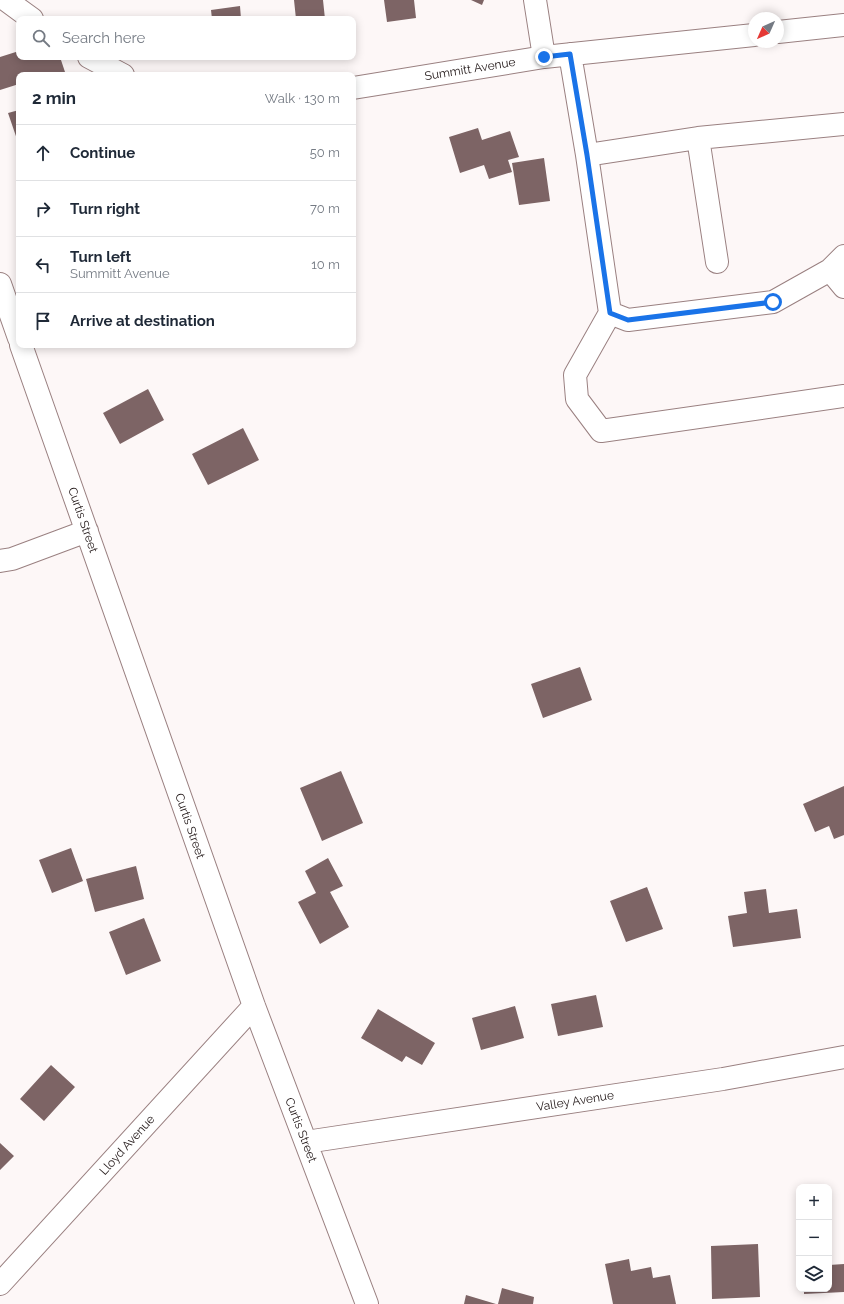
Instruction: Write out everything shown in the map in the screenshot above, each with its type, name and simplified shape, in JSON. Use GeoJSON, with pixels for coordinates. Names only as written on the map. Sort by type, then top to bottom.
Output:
{"type":"FeatureCollection","features":[{"type":"Feature","properties":{"kind":"street"},"geometry":{"type":"LineString","coordinates":[[6,0],[28,16]]}},
{"type":"Feature","properties":{"kind":"street"},"geometry":{"type":"LineString","coordinates":[[535,0],[544,57]]}},
{"type":"Feature","properties":{"kind":"street"},"geometry":{"type":"LineString","coordinates":[[784,31],[844,25]]}},
{"type":"Feature","properties":{"kind":"street","name":"Summitt Avenue"},"geometry":{"type":"LineString","coordinates":[[356,88],[544,57],[748,36]]}},
{"type":"Feature","properties":{"kind":"street"},"geometry":{"type":"LineString","coordinates":[[570,54],[587,155],[610,313],[575,375],[577,399],[601,431],[844,396]]}},
{"type":"Feature","properties":{"kind":"street"},"geometry":{"type":"LineString","coordinates":[[95,60],[117,72]]}},
{"type":"Feature","properties":{"kind":"street"},"geometry":{"type":"LineString","coordinates":[[587,155],[698,138],[844,124]]}},
{"type":"Feature","properties":{"kind":"street"},"geometry":{"type":"LineString","coordinates":[[698,138],[717,262]]}},
{"type":"Feature","properties":{"kind":"street"},"geometry":{"type":"LineString","coordinates":[[610,313],[628,320],[773,302],[837,263],[844,287]]}},
{"type":"Feature","properties":{"kind":"street"},"geometry":{"type":"LineString","coordinates":[[0,284],[16,329]]}},
{"type":"Feature","properties":{"kind":"street","name":"Curtis Street"},"geometry":{"type":"LineString","coordinates":[[22,348],[254,1006],[367,1304]]}},
{"type":"Feature","properties":{"kind":"street"},"geometry":{"type":"LineString","coordinates":[[0,561],[12,559],[86,531]]}},
{"type":"Feature","properties":{"kind":"street","name":"Lloyd Avenue"},"geometry":{"type":"LineString","coordinates":[[0,1284],[254,1006]]}},
{"type":"Feature","properties":{"kind":"street","name":"Valley Avenue"},"geometry":{"type":"LineString","coordinates":[[306,1142],[723,1079],[844,1057]]}},
{"type":"Feature","properties":{"kind":"building"},"geometry":{"type":"Polygon","coordinates":[[[294,0],[323,0],[325,16],[296,16],[294,0]]]}},
{"type":"Feature","properties":{"kind":"building"},"geometry":{"type":"Polygon","coordinates":[[[384,0],[414,0],[416,18],[387,22],[384,0]]]}},
{"type":"Feature","properties":{"kind":"building"},"geometry":{"type":"Polygon","coordinates":[[[471,0],[484,0],[482,5],[471,0]]]}},
{"type":"Feature","properties":{"kind":"building"},"geometry":{"type":"Polygon","coordinates":[[[240,6],[241,16],[212,16],[211,10],[240,6]]]}},
{"type":"Feature","properties":{"kind":"building"},"geometry":{"type":"Polygon","coordinates":[[[16,52],[16,60],[61,60],[65,72],[16,72],[16,85],[0,90],[0,57],[16,52]]]}},
{"type":"Feature","properties":{"kind":"building"},"geometry":{"type":"Polygon","coordinates":[[[16,111],[16,136],[8,113],[16,111]]]}},
{"type":"Feature","properties":{"kind":"building"},"geometry":{"type":"Polygon","coordinates":[[[478,128],[482,140],[510,131],[519,157],[508,160],[512,172],[489,179],[484,165],[460,173],[449,137],[478,128]]]}},
{"type":"Feature","properties":{"kind":"building"},"geometry":{"type":"Polygon","coordinates":[[[544,158],[550,201],[519,205],[512,163],[544,158]]]}},
{"type":"Feature","properties":{"kind":"building"},"geometry":{"type":"Polygon","coordinates":[[[148,389],[164,420],[120,444],[103,413],[148,389]]]}},
{"type":"Feature","properties":{"kind":"building"},"geometry":{"type":"Polygon","coordinates":[[[243,428],[259,460],[208,485],[192,454],[243,428]]]}},
{"type":"Feature","properties":{"kind":"building"},"geometry":{"type":"Polygon","coordinates":[[[580,667],[592,700],[543,718],[531,684],[580,667]]]}},
{"type":"Feature","properties":{"kind":"building"},"geometry":{"type":"Polygon","coordinates":[[[341,771],[363,823],[322,841],[300,788],[341,771]]]}},
{"type":"Feature","properties":{"kind":"building"},"geometry":{"type":"Polygon","coordinates":[[[844,786],[844,835],[834,839],[829,826],[815,832],[803,804],[844,786]]]}},
{"type":"Feature","properties":{"kind":"building"},"geometry":{"type":"Polygon","coordinates":[[[71,848],[83,881],[52,893],[39,860],[71,848]]]}},
{"type":"Feature","properties":{"kind":"building"},"geometry":{"type":"Polygon","coordinates":[[[328,858],[343,886],[330,892],[349,927],[320,944],[298,902],[316,893],[305,871],[328,858]]]}},
{"type":"Feature","properties":{"kind":"building"},"geometry":{"type":"Polygon","coordinates":[[[136,866],[144,899],[95,912],[86,879],[136,866]]]}},
{"type":"Feature","properties":{"kind":"building"},"geometry":{"type":"Polygon","coordinates":[[[647,887],[663,929],[626,942],[610,901],[647,887]]]}},
{"type":"Feature","properties":{"kind":"building"},"geometry":{"type":"Polygon","coordinates":[[[766,889],[769,913],[797,909],[801,938],[733,947],[728,916],[747,913],[744,892],[766,889]]]}},
{"type":"Feature","properties":{"kind":"building"},"geometry":{"type":"Polygon","coordinates":[[[144,918],[161,961],[126,975],[109,932],[144,918]]]}},
{"type":"Feature","properties":{"kind":"building"},"geometry":{"type":"Polygon","coordinates":[[[596,995],[603,1027],[558,1036],[551,1004],[596,995]]]}},
{"type":"Feature","properties":{"kind":"building"},"geometry":{"type":"Polygon","coordinates":[[[515,1006],[524,1038],[481,1050],[472,1018],[515,1006]]]}},
{"type":"Feature","properties":{"kind":"building"},"geometry":{"type":"Polygon","coordinates":[[[378,1009],[435,1043],[422,1065],[406,1056],[402,1062],[361,1038],[378,1009]]]}},
{"type":"Feature","properties":{"kind":"building"},"geometry":{"type":"Polygon","coordinates":[[[51,1065],[75,1087],[44,1121],[20,1099],[51,1065]]]}},
{"type":"Feature","properties":{"kind":"building"},"geometry":{"type":"Polygon","coordinates":[[[0,1143],[14,1156],[0,1170],[0,1143]]]}},
{"type":"Feature","properties":{"kind":"building"},"geometry":{"type":"Polygon","coordinates":[[[758,1244],[760,1297],[712,1299],[711,1246],[758,1244]]]}},
{"type":"Feature","properties":{"kind":"building"},"geometry":{"type":"Polygon","coordinates":[[[629,1259],[631,1271],[651,1267],[653,1278],[670,1275],[676,1304],[613,1304],[605,1264],[629,1259]]]}},
{"type":"Feature","properties":{"kind":"building"},"geometry":{"type":"Polygon","coordinates":[[[844,1264],[844,1292],[804,1294],[804,1292],[832,1292],[832,1265],[844,1264]]]}},
{"type":"Feature","properties":{"kind":"building"},"geometry":{"type":"Polygon","coordinates":[[[502,1288],[534,1297],[533,1304],[498,1304],[502,1288]]]}},
{"type":"Feature","properties":{"kind":"building"},"geometry":{"type":"Polygon","coordinates":[[[466,1295],[496,1304],[464,1304],[466,1295]]]}},
{"type":"Feature","properties":{"kind":"route"},"geometry":{"type":"LineString","coordinates":[[544,57],[570,54],[587,155],[610,313],[628,320],[773,302]]}}]}
